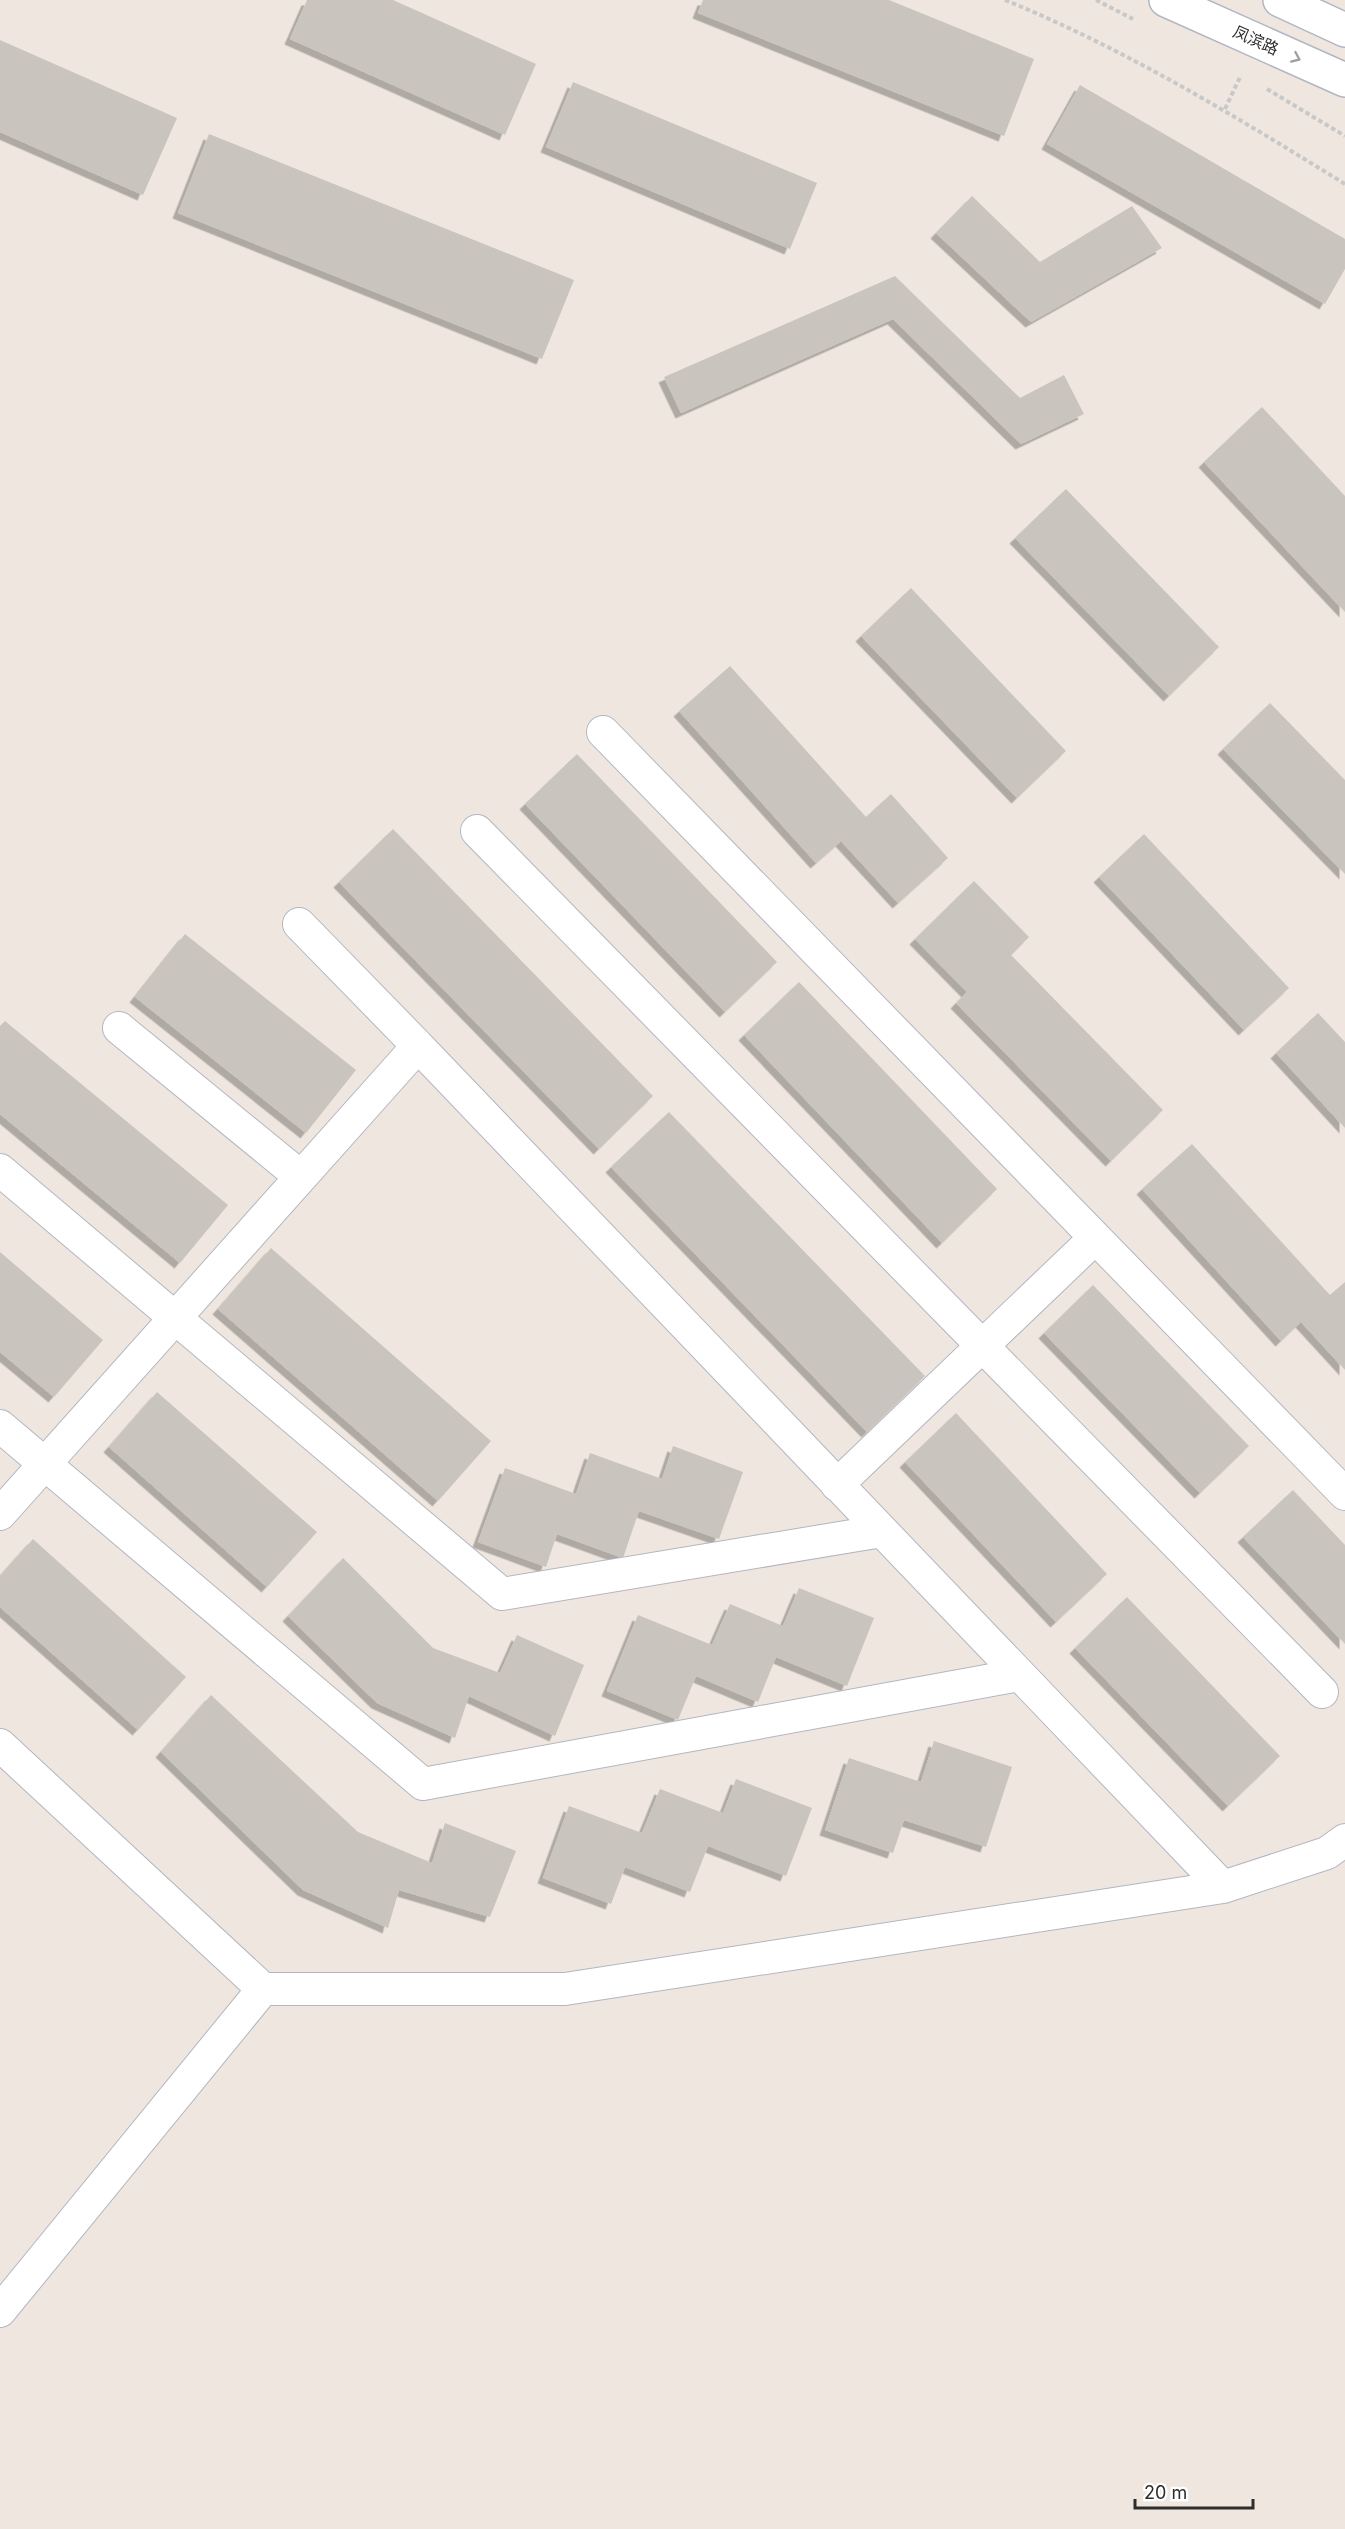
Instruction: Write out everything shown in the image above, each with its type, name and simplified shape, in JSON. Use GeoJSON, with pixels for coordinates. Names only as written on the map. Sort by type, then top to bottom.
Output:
{"type":"FeatureCollection","features":[{"type":"Feature","properties":{"kind":"street","name":"凤滨路"},"geometry":{"type":"LineString","coordinates":[[1166,0],[1345,80]]}},
{"type":"Feature","properties":{"kind":"street"},"geometry":{"type":"LineString","coordinates":[[1280,0],[1345,30]]}},
{"type":"Feature","properties":{"kind":"street"},"geometry":{"type":"LineString","coordinates":[[603,732],[1345,1494]]}},
{"type":"Feature","properties":{"kind":"street"},"geometry":{"type":"LineString","coordinates":[[477,831],[1322,1692]]}},
{"type":"Feature","properties":{"kind":"street"},"geometry":{"type":"LineString","coordinates":[[299,924],[1223,1887]]}},
{"type":"Feature","properties":{"kind":"street"},"geometry":{"type":"LineString","coordinates":[[119,1028],[301,1177]]}},
{"type":"Feature","properties":{"kind":"street"},"geometry":{"type":"LineString","coordinates":[[0,1514],[418,1046]]}},
{"type":"Feature","properties":{"kind":"street"},"geometry":{"type":"LineString","coordinates":[[0,1170],[502,1594],[882,1531]]}},
{"type":"Feature","properties":{"kind":"street"},"geometry":{"type":"LineString","coordinates":[[837,1485],[1095,1238]]}},
{"type":"Feature","properties":{"kind":"street"},"geometry":{"type":"LineString","coordinates":[[0,1426],[423,1784],[1019,1675]]}},
{"type":"Feature","properties":{"kind":"street"},"geometry":{"type":"LineString","coordinates":[[0,1745],[263,1989],[565,1989],[1223,1887],[1327,1853],[1345,1840]]}},
{"type":"Feature","properties":{"kind":"street"},"geometry":{"type":"LineString","coordinates":[[0,2311],[263,1989]]}},
{"type":"Feature","properties":{"kind":"path"},"geometry":{"type":"LineString","coordinates":[[1005,0],[1070,27],[1225,110],[1345,184]]}},
{"type":"Feature","properties":{"kind":"building"},"geometry":{"type":"Polygon","coordinates":[[[307,0],[393,0],[536,64],[505,135],[290,39],[307,0]]]}},
{"type":"Feature","properties":{"kind":"building"},"geometry":{"type":"Polygon","coordinates":[[[703,0],[889,0],[1034,59],[1004,136],[698,13],[703,0]]]}},
{"type":"Feature","properties":{"kind":"building"},"geometry":{"type":"Polygon","coordinates":[[[0,40],[177,118],[143,195],[0,132],[0,40]]]}},
{"type":"Feature","properties":{"kind":"building"},"geometry":{"type":"Polygon","coordinates":[[[573,82],[817,183],[790,249],[546,147],[573,82]]]}},
{"type":"Feature","properties":{"kind":"building"},"geometry":{"type":"Polygon","coordinates":[[[1080,85],[1345,239],[1345,269],[1325,304],[1047,144],[1080,85]]]}},
{"type":"Feature","properties":{"kind":"building"},"geometry":{"type":"Polygon","coordinates":[[[209,134],[574,280],[542,359],[178,213],[209,134]]]}},
{"type":"Feature","properties":{"kind":"building"},"geometry":{"type":"Polygon","coordinates":[[[972,196],[1040,262],[1132,206],[1162,248],[1031,322],[936,233],[972,196]]]}},
{"type":"Feature","properties":{"kind":"building"},"geometry":{"type":"Polygon","coordinates":[[[895,276],[1020,398],[1064,375],[1084,414],[1021,444],[893,319],[681,413],[664,377],[895,276]]]}},
{"type":"Feature","properties":{"kind":"building"},"geometry":{"type":"Polygon","coordinates":[[[1262,407],[1345,496],[1345,612],[1204,462],[1262,407]]]}},
{"type":"Feature","properties":{"kind":"building"},"geometry":{"type":"Polygon","coordinates":[[[1066,489],[1219,647],[1169,696],[1015,538],[1066,489]]]}},
{"type":"Feature","properties":{"kind":"building"},"geometry":{"type":"Polygon","coordinates":[[[911,588],[1066,751],[1017,798],[861,636],[911,588]]]}},
{"type":"Feature","properties":{"kind":"building"},"geometry":{"type":"Polygon","coordinates":[[[730,666],[866,817],[891,794],[948,858],[898,903],[841,841],[816,863],[679,711],[730,666]]]}},
{"type":"Feature","properties":{"kind":"building"},"geometry":{"type":"Polygon","coordinates":[[[1270,703],[1345,780],[1345,874],[1223,749],[1270,703]]]}},
{"type":"Feature","properties":{"kind":"building"},"geometry":{"type":"Polygon","coordinates":[[[577,754],[777,962],[725,1012],[525,804],[577,754]]]}},
{"type":"Feature","properties":{"kind":"building"},"geometry":{"type":"Polygon","coordinates":[[[393,829],[653,1096],[599,1149],[339,882],[393,829]]]}},
{"type":"Feature","properties":{"kind":"building"},"geometry":{"type":"Polygon","coordinates":[[[1144,834],[1289,988],[1244,1030],[1099,877],[1144,834]]]}},
{"type":"Feature","properties":{"kind":"building"},"geometry":{"type":"Polygon","coordinates":[[[974,881],[1029,937],[1011,955],[1163,1110],[1111,1161],[956,1003],[967,992],[915,939],[974,881]]]}},
{"type":"Feature","properties":{"kind":"building"},"geometry":{"type":"Polygon","coordinates":[[[185,934],[356,1070],[306,1133],[135,997],[185,934]]]}},
{"type":"Feature","properties":{"kind":"building"},"geometry":{"type":"Polygon","coordinates":[[[799,982],[997,1189],[942,1243],[744,1035],[799,982]]]}},
{"type":"Feature","properties":{"kind":"building"},"geometry":{"type":"Polygon","coordinates":[[[1318,1013],[1345,1042],[1345,1128],[1276,1053],[1318,1013]]]}},
{"type":"Feature","properties":{"kind":"building"},"geometry":{"type":"Polygon","coordinates":[[[5,1021],[228,1205],[180,1263],[0,1114],[0,1026],[5,1021]]]}},
{"type":"Feature","properties":{"kind":"building"},"geometry":{"type":"Polygon","coordinates":[[[669,1112],[925,1376],[867,1432],[611,1167],[669,1112]]]}},
{"type":"Feature","properties":{"kind":"building"},"geometry":{"type":"Polygon","coordinates":[[[1192,1144],[1330,1295],[1345,1282],[1345,1370],[1301,1322],[1281,1341],[1142,1189],[1192,1144]]]}},
{"type":"Feature","properties":{"kind":"building"},"geometry":{"type":"Polygon","coordinates":[[[271,1248],[491,1441],[438,1501],[218,1309],[271,1248]]]}},
{"type":"Feature","properties":{"kind":"building"},"geometry":{"type":"Polygon","coordinates":[[[0,1252],[103,1340],[54,1397],[0,1352],[0,1252]]]}},
{"type":"Feature","properties":{"kind":"building"},"geometry":{"type":"Polygon","coordinates":[[[1093,1285],[1249,1446],[1200,1493],[1044,1333],[1093,1285]]]}},
{"type":"Feature","properties":{"kind":"building"},"geometry":{"type":"Polygon","coordinates":[[[157,1392],[317,1532],[267,1587],[109,1447],[157,1392]]]}},
{"type":"Feature","properties":{"kind":"building"},"geometry":{"type":"Polygon","coordinates":[[[956,1413],[1107,1574],[1056,1622],[905,1462],[956,1413]]]}},
{"type":"Feature","properties":{"kind":"building"},"geometry":{"type":"Polygon","coordinates":[[[673,1446],[743,1472],[719,1539],[639,1511],[623,1558],[557,1534],[546,1567],[478,1542],[505,1468],[576,1494],[590,1453],[662,1479],[673,1446]]]}},
{"type":"Feature","properties":{"kind":"building"},"geometry":{"type":"Polygon","coordinates":[[[1293,1490],[1345,1545],[1345,1644],[1243,1537],[1293,1490]]]}},
{"type":"Feature","properties":{"kind":"building"},"geometry":{"type":"Polygon","coordinates":[[[33,1539],[186,1677],[138,1730],[0,1607],[0,1576],[33,1539]]]}},
{"type":"Feature","properties":{"kind":"building"},"geometry":{"type":"Polygon","coordinates":[[[343,1558],[433,1648],[500,1673],[517,1635],[584,1665],[555,1736],[469,1696],[455,1738],[377,1703],[288,1616],[343,1558]]]}},
{"type":"Feature","properties":{"kind":"building"},"geometry":{"type":"Polygon","coordinates":[[[799,1588],[874,1618],[847,1686],[776,1657],[758,1702],[696,1676],[678,1720],[607,1691],[638,1615],[712,1645],[730,1604],[783,1626],[799,1588]]]}},
{"type":"Feature","properties":{"kind":"building"},"geometry":{"type":"Polygon","coordinates":[[[1127,1597],[1280,1756],[1228,1806],[1075,1648],[1127,1597]]]}},
{"type":"Feature","properties":{"kind":"building"},"geometry":{"type":"Polygon","coordinates":[[[211,1695],[358,1832],[432,1863],[445,1823],[516,1851],[490,1917],[399,1890],[388,1928],[303,1890],[161,1752],[211,1695]]]}},
{"type":"Feature","properties":{"kind":"building"},"geometry":{"type":"Polygon","coordinates":[[[934,1741],[1012,1767],[986,1847],[904,1820],[893,1853],[825,1830],[849,1758],[921,1782],[934,1741]]]}},
{"type":"Feature","properties":{"kind":"building"},"geometry":{"type":"Polygon","coordinates":[[[736,1779],[812,1808],[786,1876],[708,1846],[690,1892],[625,1867],[611,1904],[543,1878],[569,1806],[642,1833],[660,1789],[723,1813],[736,1779]]]}}]}
